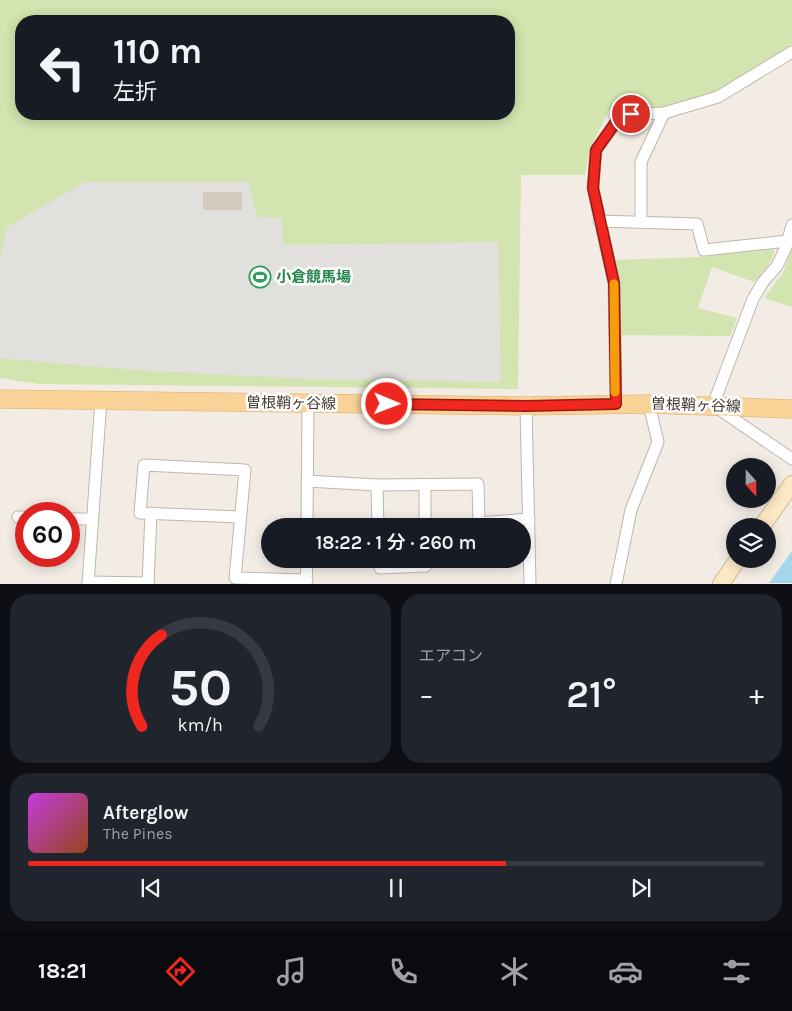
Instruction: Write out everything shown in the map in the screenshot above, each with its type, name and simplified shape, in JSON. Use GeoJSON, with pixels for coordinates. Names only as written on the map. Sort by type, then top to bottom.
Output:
{"type":"FeatureCollection","features":[{"type":"Feature","properties":{"kind":"main road","name":"曽根鞘ヶ谷線"},"geometry":{"type":"LineString","coordinates":[[0,399],[526,406],[649,404],[792,409]]}},
{"type":"Feature","properties":{"kind":"street"},"geometry":{"type":"LineString","coordinates":[[616,404],[614,283],[593,188],[596,150],[621,115],[664,113],[718,97],[792,52]]}},
{"type":"Feature","properties":{"kind":"street"},"geometry":{"type":"LineString","coordinates":[[641,222],[642,162],[664,113]]}},
{"type":"Feature","properties":{"kind":"street"},"geometry":{"type":"LineString","coordinates":[[599,221],[697,224],[704,250],[788,241]]}},
{"type":"Feature","properties":{"kind":"street"},"geometry":{"type":"LineString","coordinates":[[792,225],[788,241],[777,266],[763,282],[753,299],[713,405],[792,459]]}},
{"type":"Feature","properties":{"kind":"street"},"geometry":{"type":"LineString","coordinates":[[101,400],[88,583],[148,583],[151,514]]}},
{"type":"Feature","properties":{"kind":"street"},"geometry":{"type":"LineString","coordinates":[[307,518],[308,403]]}},
{"type":"Feature","properties":{"kind":"street"},"geometry":{"type":"LineString","coordinates":[[616,584],[631,510],[658,442],[649,404]]}},
{"type":"Feature","properties":{"kind":"street"},"geometry":{"type":"LineString","coordinates":[[526,406],[529,518]]}},
{"type":"Feature","properties":{"kind":"street"},"geometry":{"type":"LineString","coordinates":[[240,517],[140,513],[144,465],[244,470],[235,578],[306,582],[307,568]]}},
{"type":"Feature","properties":{"kind":"street"},"geometry":{"type":"LineString","coordinates":[[307,481],[376,486],[478,484],[479,518]]}},
{"type":"Feature","properties":{"kind":"street"},"geometry":{"type":"LineString","coordinates":[[768,518],[792,484]]}},
{"type":"Feature","properties":{"kind":"street"},"geometry":{"type":"LineString","coordinates":[[376,486],[378,518]]}},
{"type":"Feature","properties":{"kind":"street"},"geometry":{"type":"LineString","coordinates":[[425,486],[425,518]]}},
{"type":"Feature","properties":{"kind":"street"},"geometry":{"type":"LineString","coordinates":[[80,519],[92,519]]}},
{"type":"Feature","properties":{"kind":"street"},"geometry":{"type":"LineString","coordinates":[[530,568],[530,584]]}},
{"type":"Feature","properties":{"kind":"street"},"geometry":{"type":"LineString","coordinates":[[721,584],[732,568]]}},
{"type":"Feature","properties":{"kind":"green space","name":"小倉競馬場"},"geometry":{"type":"Polygon","coordinates":[[[0,0],[792,0],[792,44],[765,63],[722,88],[676,105],[660,108],[610,109],[590,148],[585,175],[521,175],[518,389],[39,384],[0,378],[0,0]]]}},
{"type":"Feature","properties":{"kind":"green space"},"geometry":{"type":"Polygon","coordinates":[[[771,248],[775,252],[768,266],[754,282],[712,267],[698,308],[737,318],[730,336],[620,335],[614,260],[699,257],[771,248]]]}},
{"type":"Feature","properties":{"kind":"green space"},"geometry":{"type":"Polygon","coordinates":[[[792,249],[792,307],[764,298],[783,273],[792,249]]]}},
{"type":"Feature","properties":{"kind":"shaded area"},"geometry":{"type":"Polygon","coordinates":[[[85,182],[248,182],[257,217],[282,218],[283,245],[498,242],[501,382],[310,379],[133,370],[0,358],[0,259],[7,227],[85,182]]]}},
{"type":"Feature","properties":{"kind":"water"},"geometry":{"type":"Polygon","coordinates":[[[792,551],[792,583],[769,583],[792,551]]]}},
{"type":"Feature","properties":{"kind":"building"},"geometry":{"type":"Polygon","coordinates":[[[203,192],[242,192],[242,210],[203,210],[203,192]]]}},
{"type":"Feature","properties":{"kind":"slow traffic"},"geometry":{"type":"LineString","coordinates":[[614,284],[615,392]]}},
{"type":"Feature","properties":{"kind":"place","name":"小倉競馬場"},"geometry":{"type":"Point","coordinates":[260,277]}},
{"type":"Feature","properties":{"kind":"route"},"geometry":{"type":"LineString","coordinates":[[387,404],[526,406],[616,404],[614,283],[593,188],[596,150],[621,115],[631,114]]}}]}
